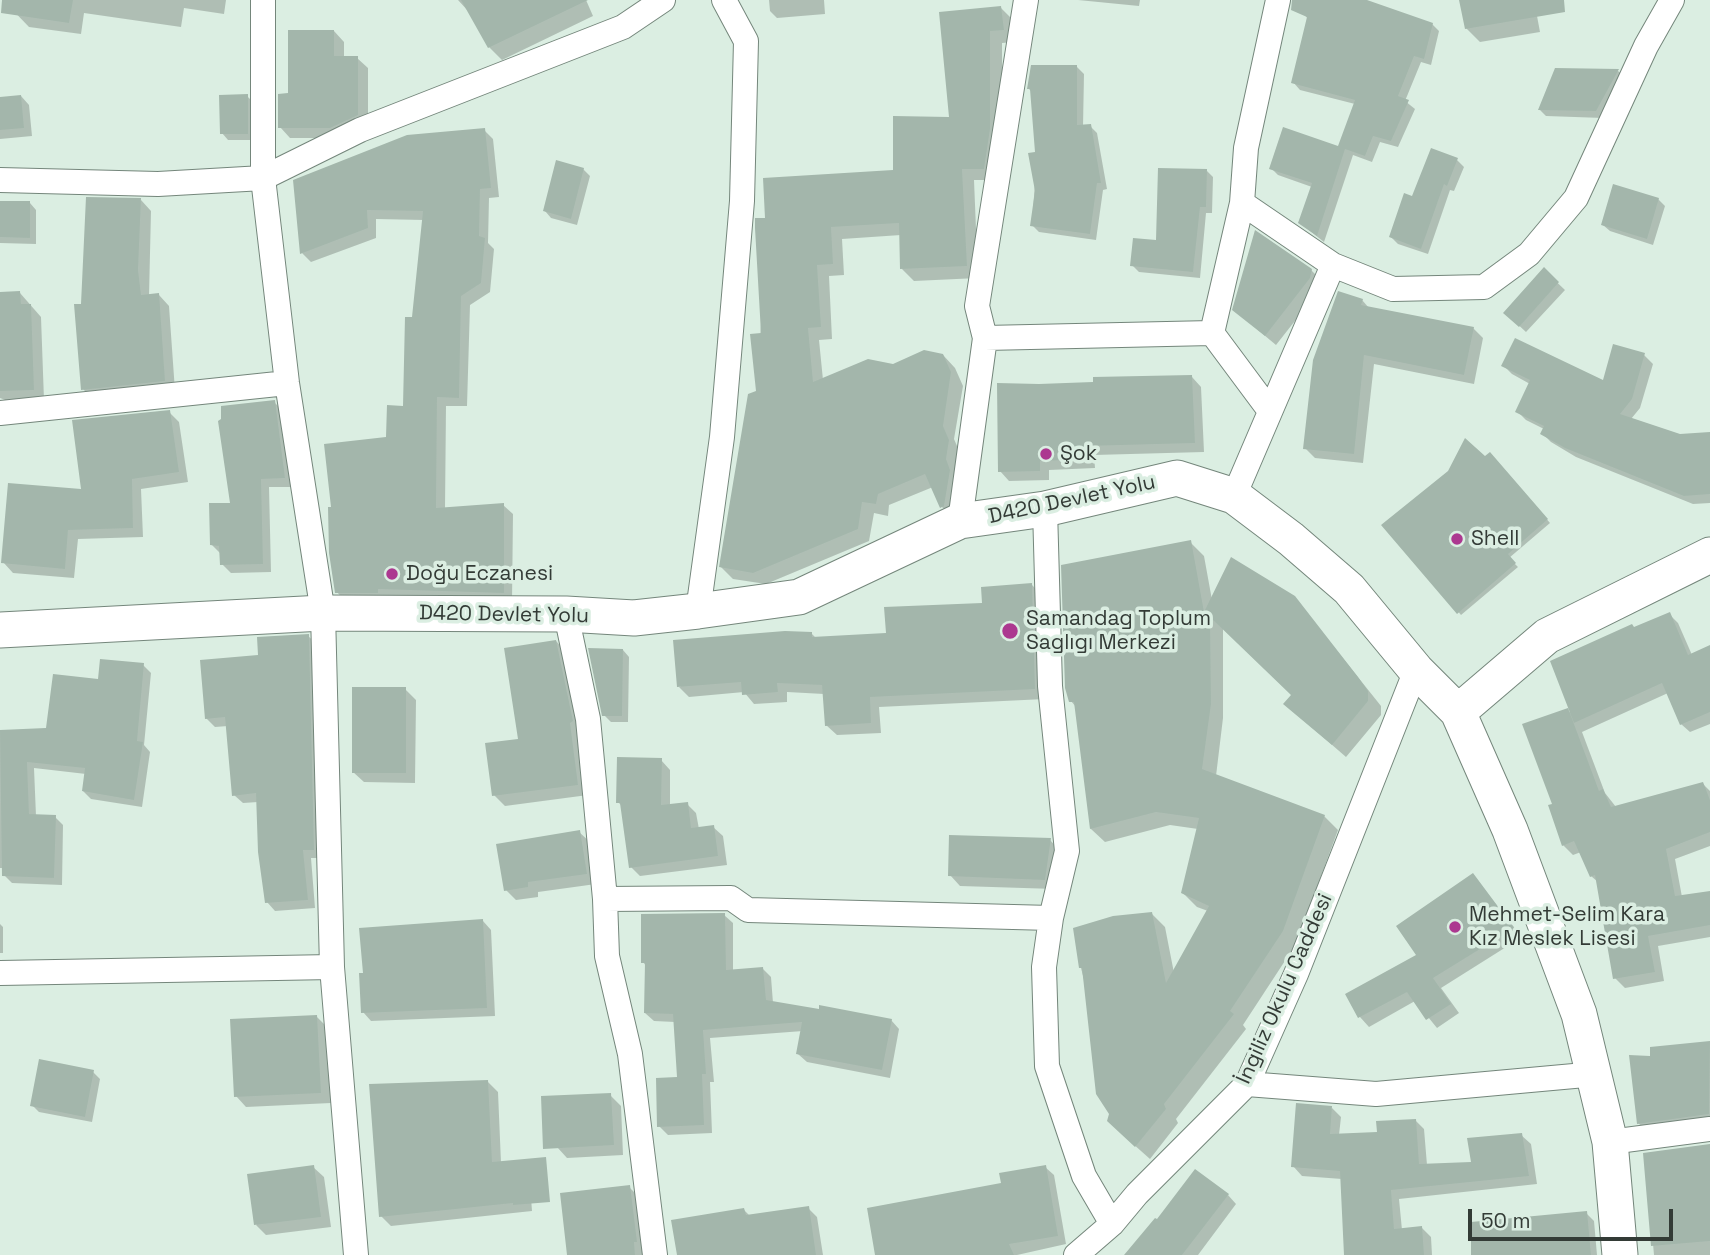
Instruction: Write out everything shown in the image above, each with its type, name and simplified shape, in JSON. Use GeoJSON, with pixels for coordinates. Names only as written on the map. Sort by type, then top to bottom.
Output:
{"type":"FeatureCollection","features":[{"type":"Feature","properties":{"kind":"street"},"geometry":{"type":"LineString","coordinates":[[263,0],[263,178],[287,383],[323,613],[332,967],[356,1255]]}},
{"type":"Feature","properties":{"kind":"street"},"geometry":{"type":"LineString","coordinates":[[0,180],[158,184],[263,178],[360,130],[624,27],[663,0]]}},
{"type":"Feature","properties":{"kind":"street"},"geometry":{"type":"LineString","coordinates":[[698,611],[722,437],[742,201],[746,41],[724,0]]}},
{"type":"Feature","properties":{"kind":"street"},"geometry":{"type":"LineString","coordinates":[[960,521],[985,338],[977,306],[1026,0]]}},
{"type":"Feature","properties":{"kind":"street"},"geometry":{"type":"LineString","coordinates":[[1270,411],[1212,332],[1242,203],[1247,148],[1278,0]]}},
{"type":"Feature","properties":{"kind":"street"},"geometry":{"type":"LineString","coordinates":[[1242,203],[1333,265],[1392,289],[1484,288],[1529,254],[1576,198],[1624,90],[1672,0]]}},
{"type":"Feature","properties":{"kind":"street"},"geometry":{"type":"LineString","coordinates":[[1234,496],[1333,265]]}},
{"type":"Feature","properties":{"kind":"street"},"geometry":{"type":"LineString","coordinates":[[985,338],[1212,332]]}},
{"type":"Feature","properties":{"kind":"street"},"geometry":{"type":"LineString","coordinates":[[0,412],[287,383]]}},
{"type":"Feature","properties":{"kind":"street","name":"D420 Devlet Yolu"},"geometry":{"type":"LineString","coordinates":[[0,630],[323,613],[566,614],[635,618],[799,597],[960,521],[1045,509],[1177,478],[1234,496],[1291,539],[1349,589],[1416,670],[1458,712],[1510,830],[1579,1014],[1596,1074],[1610,1142],[1620,1255]]}},
{"type":"Feature","properties":{"kind":"street"},"geometry":{"type":"LineString","coordinates":[[1045,509],[1050,686],[1066,851],[1051,918],[1044,967],[1047,1066],[1084,1176],[1112,1224]]}},
{"type":"Feature","properties":{"kind":"street"},"geometry":{"type":"LineString","coordinates":[[1458,712],[1547,636],[1710,555]]}},
{"type":"Feature","properties":{"kind":"street"},"geometry":{"type":"LineString","coordinates":[[566,614],[588,719],[605,899],[607,956],[630,1054],[655,1255]]}},
{"type":"Feature","properties":{"kind":"street","name":"İngiliz Okulu Caddesi"},"geometry":{"type":"LineString","coordinates":[[1076,1255],[1112,1224],[1138,1194],[1247,1084],[1296,974],[1416,670]]}},
{"type":"Feature","properties":{"kind":"street"},"geometry":{"type":"LineString","coordinates":[[605,899],[731,898],[747,910],[1051,918]]}},
{"type":"Feature","properties":{"kind":"street"},"geometry":{"type":"LineString","coordinates":[[0,973],[332,967]]}},
{"type":"Feature","properties":{"kind":"street"},"geometry":{"type":"LineString","coordinates":[[1247,1084],[1376,1094],[1596,1074]]}},
{"type":"Feature","properties":{"kind":"street"},"geometry":{"type":"LineString","coordinates":[[1610,1142],[1710,1129]]}},
{"type":"Feature","properties":{"kind":"building"},"geometry":{"type":"Polygon","coordinates":[[[2,0],[73,0],[69,23],[1,13],[2,0]]]}},
{"type":"Feature","properties":{"kind":"building"},"geometry":{"type":"Polygon","coordinates":[[[461,0],[588,0],[488,48],[461,0]]]}},
{"type":"Feature","properties":{"kind":"building"},"geometry":{"type":"Polygon","coordinates":[[[1292,0],[1367,0],[1433,23],[1424,59],[1414,56],[1398,96],[1409,100],[1391,141],[1373,136],[1365,156],[1345,149],[1317,236],[1298,223],[1312,183],[1269,169],[1283,127],[1338,146],[1355,100],[1291,83],[1307,17],[1291,10],[1292,0]]]}},
{"type":"Feature","properties":{"kind":"building"},"geometry":{"type":"Polygon","coordinates":[[[1459,0],[1564,0],[1565,12],[1465,29],[1459,0]]]}},
{"type":"Feature","properties":{"kind":"building"},"geometry":{"type":"Polygon","coordinates":[[[1001,6],[1004,30],[990,31],[990,129],[984,169],[962,169],[967,266],[900,269],[899,223],[831,227],[833,264],[817,265],[821,327],[808,328],[813,382],[868,359],[893,364],[924,350],[943,354],[951,372],[943,426],[949,440],[946,459],[950,470],[944,506],[940,508],[925,474],[878,494],[876,504],[862,502],[858,529],[753,573],[719,567],[748,394],[756,391],[750,334],[761,333],[755,218],[765,218],[763,178],[893,170],[893,116],[949,117],[939,12],[1001,6]]]}},
{"type":"Feature","properties":{"kind":"building"},"geometry":{"type":"Polygon","coordinates":[[[288,30],[334,30],[334,56],[358,56],[358,115],[330,128],[278,128],[278,94],[288,93],[288,30]]]}},
{"type":"Feature","properties":{"kind":"building"},"geometry":{"type":"Polygon","coordinates":[[[1031,65],[1077,65],[1077,125],[1091,124],[1101,183],[1097,183],[1090,234],[1030,226],[1035,191],[1028,153],[1035,152],[1030,89],[1027,89],[1031,65]]]}},
{"type":"Feature","properties":{"kind":"building"},"geometry":{"type":"Polygon","coordinates":[[[1555,68],[1619,69],[1596,111],[1538,110],[1555,68]]]}},
{"type":"Feature","properties":{"kind":"building"},"geometry":{"type":"Polygon","coordinates":[[[248,94],[248,134],[220,134],[219,95],[248,94]]]}},
{"type":"Feature","properties":{"kind":"building"},"geometry":{"type":"Polygon","coordinates":[[[21,95],[24,128],[0,130],[0,97],[21,95]]]}},
{"type":"Feature","properties":{"kind":"building"},"geometry":{"type":"Polygon","coordinates":[[[485,128],[491,188],[480,189],[479,236],[485,238],[481,283],[461,296],[459,398],[437,397],[436,508],[504,503],[504,593],[378,589],[378,593],[335,593],[329,553],[328,507],[331,507],[324,444],[386,437],[387,405],[403,406],[405,317],[412,317],[423,211],[367,210],[368,228],[300,254],[293,180],[407,135],[485,128]]]}},
{"type":"Feature","properties":{"kind":"building"},"geometry":{"type":"Polygon","coordinates":[[[1431,148],[1458,158],[1447,186],[1444,184],[1421,249],[1389,237],[1404,193],[1412,196],[1431,148]]]}},
{"type":"Feature","properties":{"kind":"building"},"geometry":{"type":"Polygon","coordinates":[[[556,160],[584,168],[571,219],[543,211],[556,160]]]}},
{"type":"Feature","properties":{"kind":"building"},"geometry":{"type":"Polygon","coordinates":[[[1158,168],[1207,169],[1206,207],[1200,207],[1193,272],[1130,266],[1133,238],[1156,240],[1158,168]]]}},
{"type":"Feature","properties":{"kind":"building"},"geometry":{"type":"Polygon","coordinates":[[[1613,184],[1659,198],[1647,239],[1601,225],[1613,184]]]}},
{"type":"Feature","properties":{"kind":"building"},"geometry":{"type":"Polygon","coordinates":[[[86,197],[141,198],[138,270],[141,295],[159,293],[165,381],[81,390],[74,304],[81,304],[86,197]]]}},
{"type":"Feature","properties":{"kind":"building"},"geometry":{"type":"Polygon","coordinates":[[[0,201],[30,201],[30,238],[0,237],[0,201]]]}},
{"type":"Feature","properties":{"kind":"building"},"geometry":{"type":"Polygon","coordinates":[[[1255,230],[1312,269],[1310,278],[1265,336],[1232,310],[1255,230]]]}},
{"type":"Feature","properties":{"kind":"building"},"geometry":{"type":"Polygon","coordinates":[[[1544,267],[1559,282],[1519,327],[1503,313],[1544,267]]]}},
{"type":"Feature","properties":{"kind":"building"},"geometry":{"type":"Polygon","coordinates":[[[20,291],[21,304],[31,304],[34,390],[0,391],[0,292],[20,291]]]}},
{"type":"Feature","properties":{"kind":"building"},"geometry":{"type":"Polygon","coordinates":[[[1338,291],[1363,299],[1361,305],[1474,327],[1464,375],[1364,355],[1354,454],[1303,449],[1313,360],[1338,291]]]}},
{"type":"Feature","properties":{"kind":"building"},"geometry":{"type":"Polygon","coordinates":[[[1515,338],[1603,380],[1613,344],[1645,353],[1632,399],[1620,414],[1680,434],[1710,432],[1710,494],[1684,496],[1565,448],[1540,434],[1544,426],[1515,412],[1530,380],[1501,366],[1515,338]]]}},
{"type":"Feature","properties":{"kind":"building"},"geometry":{"type":"Polygon","coordinates":[[[1192,375],[1195,443],[1085,446],[1086,459],[1040,461],[1040,471],[998,472],[997,383],[1093,382],[1093,377],[1192,375]]]}},
{"type":"Feature","properties":{"kind":"building"},"geometry":{"type":"Polygon","coordinates":[[[275,400],[285,478],[261,479],[263,564],[220,565],[219,546],[210,545],[209,503],[230,503],[218,421],[221,419],[221,406],[275,400]]]}},
{"type":"Feature","properties":{"kind":"building"},"geometry":{"type":"Polygon","coordinates":[[[170,410],[179,472],[132,479],[133,528],[68,530],[65,569],[1,563],[8,483],[81,489],[72,420],[170,410]]]}},
{"type":"Feature","properties":{"kind":"building"},"geometry":{"type":"Polygon","coordinates":[[[1465,438],[1485,456],[1490,452],[1548,519],[1508,554],[1516,563],[1457,614],[1381,525],[1448,471],[1465,438]]]}},
{"type":"Feature","properties":{"kind":"building"},"geometry":{"type":"Polygon","coordinates":[[[1191,540],[1204,612],[1231,557],[1295,596],[1368,691],[1368,701],[1332,745],[1283,704],[1291,695],[1210,617],[1211,704],[1202,769],[1325,815],[1283,931],[1230,1011],[1234,1014],[1164,1104],[1166,1109],[1135,1147],[1107,1121],[1109,1114],[1096,1094],[1082,968],[1079,968],[1073,928],[1113,916],[1152,912],[1166,983],[1209,906],[1181,893],[1199,818],[1156,812],[1090,829],[1074,702],[1069,702],[1065,688],[1061,565],[1191,540]]]}},
{"type":"Feature","properties":{"kind":"building"},"geometry":{"type":"Polygon","coordinates":[[[1032,583],[1035,689],[870,697],[871,723],[825,726],[822,685],[777,683],[778,692],[742,695],[741,682],[677,687],[673,640],[785,631],[812,632],[812,637],[886,633],[884,607],[982,603],[981,587],[1032,583]]]}},
{"type":"Feature","properties":{"kind":"building"},"geometry":{"type":"Polygon","coordinates":[[[1670,612],[1688,655],[1710,645],[1710,712],[1680,725],[1662,683],[1574,723],[1550,661],[1632,624],[1634,627],[1670,612]]]}},
{"type":"Feature","properties":{"kind":"building"},"geometry":{"type":"Polygon","coordinates":[[[309,634],[314,850],[303,850],[308,900],[265,903],[258,852],[256,793],[232,796],[225,717],[205,719],[200,660],[258,655],[257,637],[309,634]]]}},
{"type":"Feature","properties":{"kind":"building"},"geometry":{"type":"Polygon","coordinates":[[[556,640],[573,721],[570,723],[578,785],[492,796],[485,743],[518,739],[504,648],[556,640]]]}},
{"type":"Feature","properties":{"kind":"building"},"geometry":{"type":"Polygon","coordinates":[[[588,648],[623,649],[622,716],[602,716],[588,648]]]}},
{"type":"Feature","properties":{"kind":"building"},"geometry":{"type":"Polygon","coordinates":[[[100,659],[144,663],[137,741],[143,742],[134,800],[82,791],[85,768],[27,762],[29,814],[56,815],[54,878],[2,876],[0,730],[46,728],[53,674],[98,679],[100,659]]]}},
{"type":"Feature","properties":{"kind":"building"},"geometry":{"type":"Polygon","coordinates":[[[352,687],[406,687],[406,773],[352,773],[352,687]]]}},
{"type":"Feature","properties":{"kind":"building"},"geometry":{"type":"Polygon","coordinates":[[[1568,708],[1599,791],[1603,789],[1611,807],[1703,782],[1710,800],[1710,832],[1666,849],[1675,896],[1710,891],[1710,925],[1648,936],[1655,972],[1613,979],[1595,875],[1590,877],[1574,841],[1562,846],[1548,805],[1552,804],[1522,724],[1568,708]]]}},
{"type":"Feature","properties":{"kind":"building"},"geometry":{"type":"Polygon","coordinates":[[[617,757],[662,758],[661,805],[688,802],[691,828],[714,825],[718,856],[629,868],[620,803],[616,803],[617,757]]]}},
{"type":"Feature","properties":{"kind":"building"},"geometry":{"type":"Polygon","coordinates":[[[580,830],[587,874],[528,882],[528,887],[504,891],[496,844],[580,830]]]}},
{"type":"Feature","properties":{"kind":"building"},"geometry":{"type":"Polygon","coordinates":[[[949,835],[1051,838],[1045,880],[948,876],[949,835]]]}},
{"type":"Feature","properties":{"kind":"building","name":"Mehmet-Selim Kara Kız Meslek Lisesi"},"geometry":{"type":"Polygon","coordinates":[[[1473,873],[1514,928],[1433,978],[1451,1004],[1426,1020],[1407,992],[1358,1018],[1345,994],[1416,955],[1396,926],[1473,873]]]}},
{"type":"Feature","properties":{"kind":"building"},"geometry":{"type":"Polygon","coordinates":[[[725,913],[726,970],[763,967],[766,1000],[819,1009],[819,1005],[892,1019],[882,1070],[796,1054],[802,1022],[703,1030],[706,1074],[702,1074],[704,1125],[657,1127],[656,1078],[677,1077],[673,1014],[644,1013],[645,963],[641,963],[641,914],[725,913]]]}},
{"type":"Feature","properties":{"kind":"building"},"geometry":{"type":"Polygon","coordinates":[[[483,919],[487,1008],[361,1013],[359,973],[363,973],[359,928],[483,919]]]}},
{"type":"Feature","properties":{"kind":"building"},"geometry":{"type":"Polygon","coordinates":[[[317,1015],[321,1093],[234,1097],[230,1019],[317,1015]]]}},
{"type":"Feature","properties":{"kind":"building"},"geometry":{"type":"Polygon","coordinates":[[[1710,1041],[1709,1114],[1637,1124],[1629,1055],[1650,1056],[1650,1047],[1710,1041]]]}},
{"type":"Feature","properties":{"kind":"building"},"geometry":{"type":"Polygon","coordinates":[[[39,1059],[94,1070],[85,1117],[30,1106],[39,1059]]]}},
{"type":"Feature","properties":{"kind":"building"},"geometry":{"type":"Polygon","coordinates":[[[488,1080],[492,1162],[546,1157],[550,1202],[513,1203],[379,1217],[369,1084],[488,1080]]]}},
{"type":"Feature","properties":{"kind":"building"},"geometry":{"type":"Polygon","coordinates":[[[611,1093],[614,1145],[543,1149],[541,1096],[611,1093]]]}},
{"type":"Feature","properties":{"kind":"building"},"geometry":{"type":"Polygon","coordinates":[[[1296,1103],[1332,1106],[1330,1134],[1377,1132],[1376,1121],[1416,1119],[1419,1164],[1471,1162],[1467,1138],[1522,1133],[1529,1176],[1391,1190],[1394,1229],[1422,1226],[1424,1255],[1344,1255],[1340,1171],[1291,1167],[1296,1103]]]}},
{"type":"Feature","properties":{"kind":"building"},"geometry":{"type":"Polygon","coordinates":[[[1710,1144],[1710,1241],[1651,1246],[1643,1153],[1710,1144]]]}},
{"type":"Feature","properties":{"kind":"building"},"geometry":{"type":"Polygon","coordinates":[[[314,1165],[321,1217],[254,1225],[247,1174],[314,1165]]]}},
{"type":"Feature","properties":{"kind":"building"},"geometry":{"type":"Polygon","coordinates":[[[1046,1165],[1058,1236],[1009,1244],[1014,1255],[875,1255],[867,1208],[1001,1183],[999,1173],[1046,1165]]]}},
{"type":"Feature","properties":{"kind":"building"},"geometry":{"type":"Polygon","coordinates":[[[1195,1169],[1229,1194],[1182,1255],[1124,1255],[1155,1218],[1157,1219],[1195,1169]]]}},
{"type":"Feature","properties":{"kind":"building"},"geometry":{"type":"Polygon","coordinates":[[[630,1185],[637,1242],[634,1242],[635,1255],[567,1255],[560,1193],[630,1185]]]}},
{"type":"Feature","properties":{"kind":"building"},"geometry":{"type":"Polygon","coordinates":[[[809,1206],[816,1255],[677,1255],[671,1220],[744,1208],[746,1215],[809,1206]]]}},
{"type":"Feature","properties":{"kind":"building"},"geometry":{"type":"Polygon","coordinates":[[[1587,1211],[1591,1255],[1471,1255],[1471,1222],[1587,1211]]]}},
{"type":"Feature","properties":{"kind":"place","name":"Şok"},"geometry":{"type":"Point","coordinates":[1046,454]}},
{"type":"Feature","properties":{"kind":"place","name":"Shell"},"geometry":{"type":"Point","coordinates":[1457,539]}},
{"type":"Feature","properties":{"kind":"place","name":"Doğu Eczanesi"},"geometry":{"type":"Point","coordinates":[392,574]}},
{"type":"Feature","properties":{"kind":"place","name":"Samandag Toplum Saglıgı Merkezi"},"geometry":{"type":"Point","coordinates":[1010,631]}},
{"type":"Feature","properties":{"kind":"place","name":"Mehmet-Selim Kara Kız Meslek Lisesi"},"geometry":{"type":"Point","coordinates":[1455,927]}}]}
